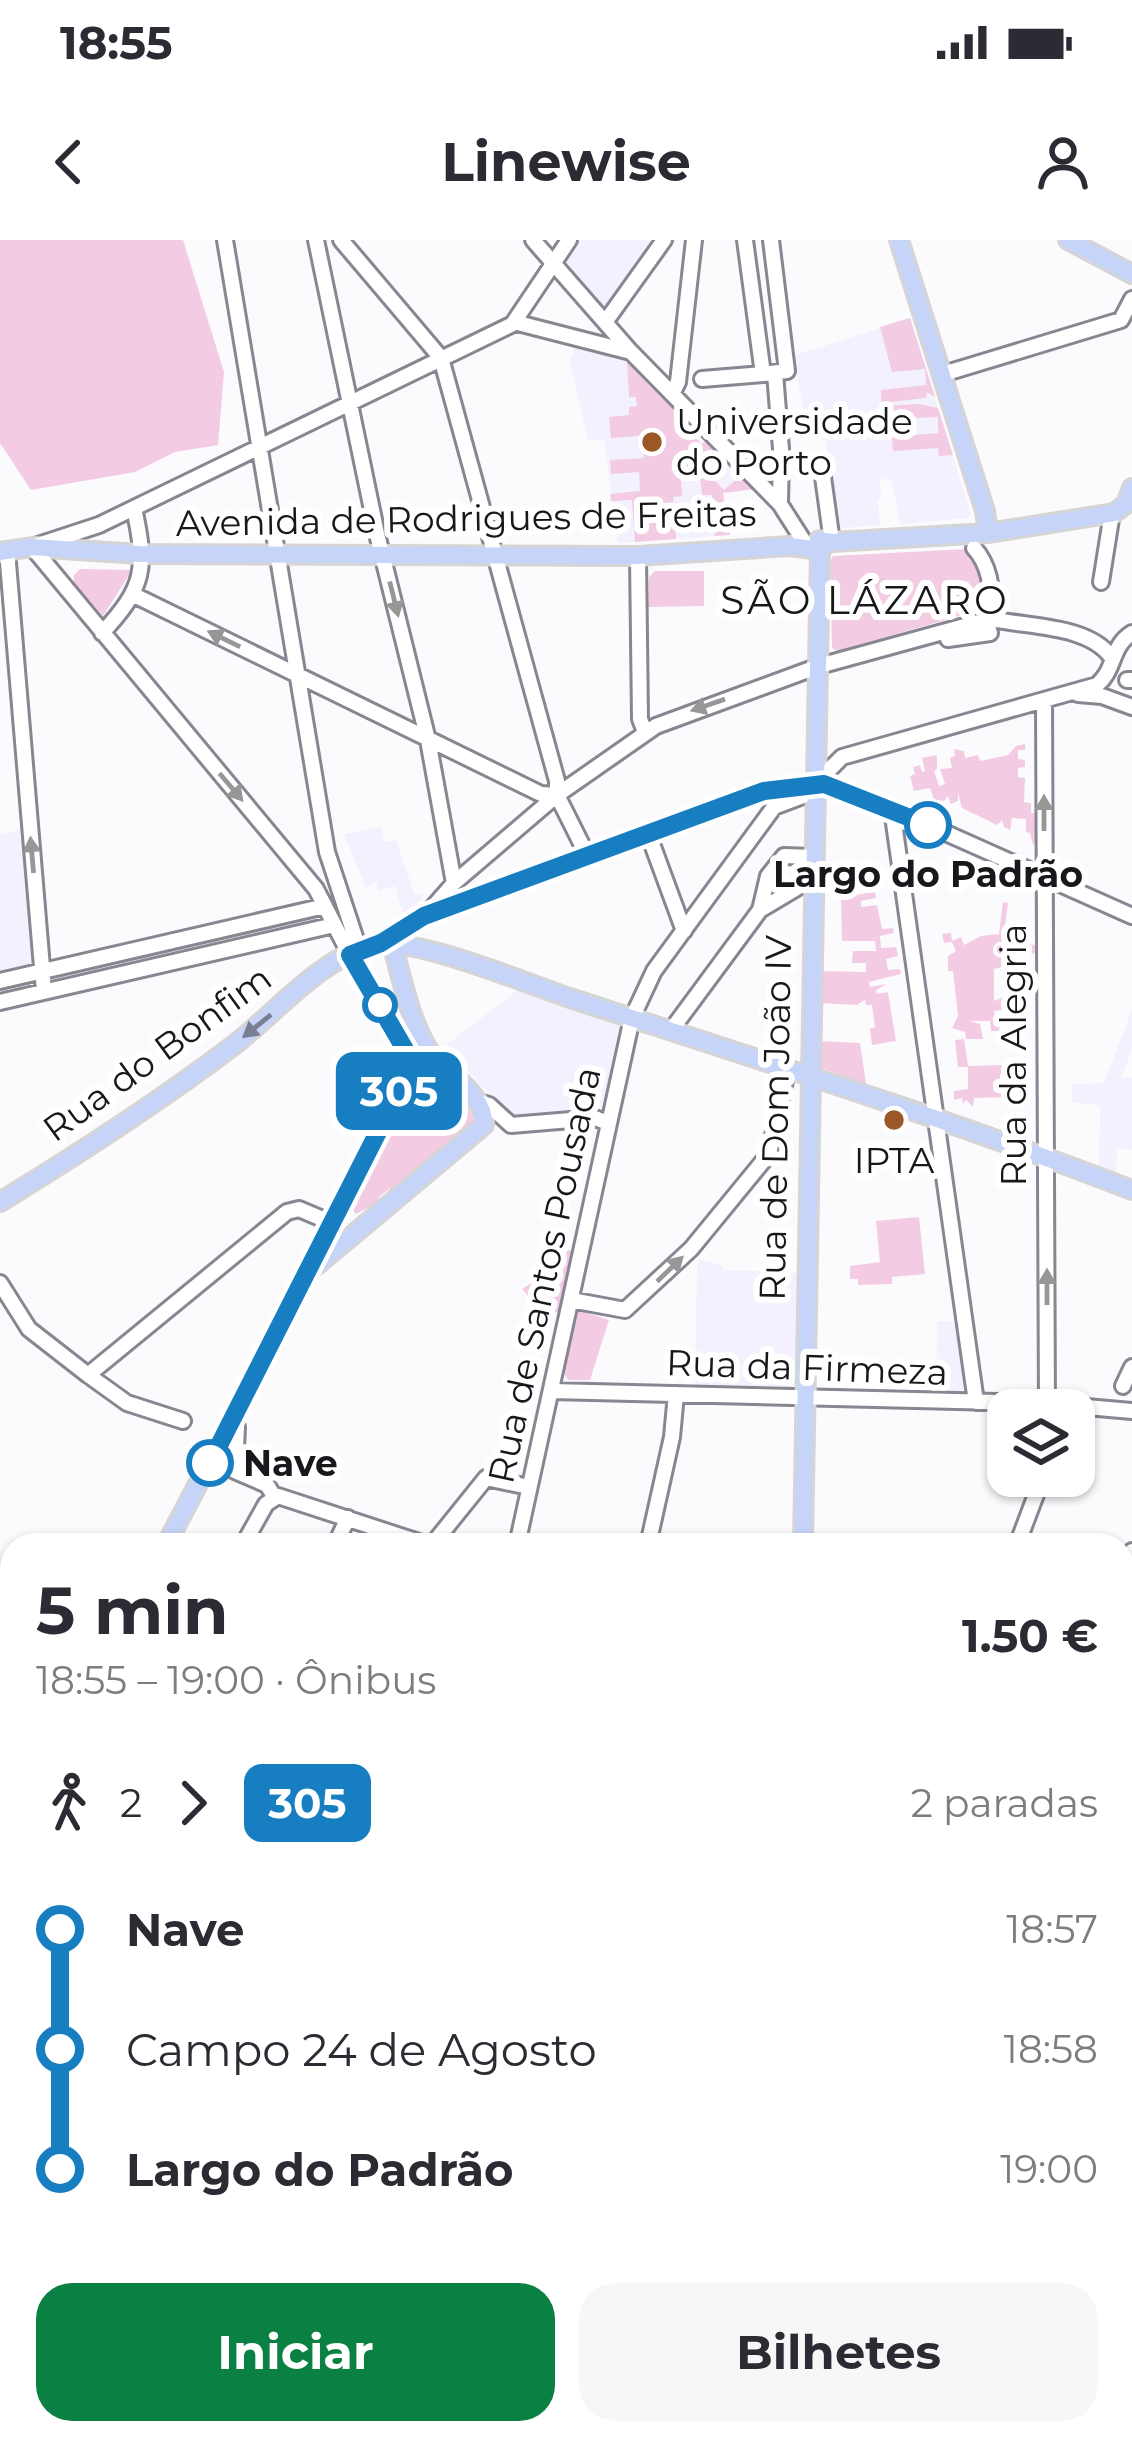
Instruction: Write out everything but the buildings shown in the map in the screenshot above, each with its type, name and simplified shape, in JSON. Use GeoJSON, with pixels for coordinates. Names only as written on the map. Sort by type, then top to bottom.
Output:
{"type":"FeatureCollection","features":[{"type":"Feature","properties":{"kind":"main road"},"geometry":{"type":"LineString","coordinates":[[899,240],[988,533]]}},
{"type":"Feature","properties":{"kind":"main road"},"geometry":{"type":"LineString","coordinates":[[1068,240],[1132,274]]}},
{"type":"Feature","properties":{"kind":"main road","name":"Avenida de Rodrigues de Freitas"},"geometry":{"type":"LineString","coordinates":[[4,551],[32,547],[142,554],[638,556],[988,533],[1125,504]]}},
{"type":"Feature","properties":{"kind":"main road","name":"Rua de Dom João IV"},"geometry":{"type":"LineString","coordinates":[[803,1533],[813,784],[827,545]]}},
{"type":"Feature","properties":{"kind":"main road"},"geometry":{"type":"LineString","coordinates":[[310,1271],[482,1129],[485,1117],[479,1102],[444,1067],[422,1036],[387,945],[424,949],[788,1067],[1132,1190]]}},
{"type":"Feature","properties":{"kind":"main road","name":"Rua do Bonfim"},"geometry":{"type":"LineString","coordinates":[[0,1202],[90,1147],[233,1046],[332,964],[354,952],[387,945]]}},
{"type":"Feature","properties":{"kind":"main road"},"geometry":{"type":"LineString","coordinates":[[172,1533],[407,1074],[410,1058],[354,952]]}},
{"type":"Feature","properties":{"kind":"main road"},"geometry":{"type":"LineString","coordinates":[[407,1074],[425,1066],[444,1067]]}},
{"type":"Feature","properties":{"kind":"main road"},"geometry":{"type":"LineString","coordinates":[[336,1215],[362,1226]]}},
{"type":"Feature","properties":{"kind":"street"},"geometry":{"type":"LineString","coordinates":[[225,240],[327,852],[354,952]]}},
{"type":"Feature","properties":{"kind":"street"},"geometry":{"type":"LineString","coordinates":[[316,240],[382,556],[428,740],[454,884]]}},
{"type":"Feature","properties":{"kind":"street"},"geometry":{"type":"LineString","coordinates":[[341,240],[441,358],[557,795],[587,855]]}},
{"type":"Feature","properties":{"kind":"street"},"geometry":{"type":"LineString","coordinates":[[532,240],[631,352]]}},
{"type":"Feature","properties":{"kind":"street"},"geometry":{"type":"LineString","coordinates":[[354,952],[299,867],[32,547],[81,533],[514,323],[569,240]]}},
{"type":"Feature","properties":{"kind":"street"},"geometry":{"type":"LineString","coordinates":[[606,321],[664,240]]}},
{"type":"Feature","properties":{"kind":"street"},"geometry":{"type":"LineString","coordinates":[[686,383],[694,240]]}},
{"type":"Feature","properties":{"kind":"street"},"geometry":{"type":"LineString","coordinates":[[745,240],[781,449],[780,504]]}},
{"type":"Feature","properties":{"kind":"street"},"geometry":{"type":"LineString","coordinates":[[686,383],[787,371],[771,240]]}},
{"type":"Feature","properties":{"kind":"street"},"geometry":{"type":"LineString","coordinates":[[943,374],[1121,320],[1132,299]]}},
{"type":"Feature","properties":{"kind":"street"},"geometry":{"type":"LineString","coordinates":[[514,323],[631,352],[686,383],[800,530],[796,543]]}},
{"type":"Feature","properties":{"kind":"street"},"geometry":{"type":"LineString","coordinates":[[823,477],[827,545]]}},
{"type":"Feature","properties":{"kind":"street"},"geometry":{"type":"LineString","coordinates":[[1101,582],[1125,504]]}},
{"type":"Feature","properties":{"kind":"street"},"geometry":{"type":"LineString","coordinates":[[102,633],[134,596],[142,575],[134,508]]}},
{"type":"Feature","properties":{"kind":"street"},"geometry":{"type":"LineString","coordinates":[[66,590],[65,570],[81,533]]}},
{"type":"Feature","properties":{"kind":"street"},"geometry":{"type":"LineString","coordinates":[[974,548],[984,559],[992,620]]}},
{"type":"Feature","properties":{"kind":"street"},"geometry":{"type":"LineString","coordinates":[[4,551],[44,991]]}},
{"type":"Feature","properties":{"kind":"street"},"geometry":{"type":"LineString","coordinates":[[638,556],[640,719],[646,732]]}},
{"type":"Feature","properties":{"kind":"street"},"geometry":{"type":"LineString","coordinates":[[134,596],[541,794],[557,795]]}},
{"type":"Feature","properties":{"kind":"street"},"geometry":{"type":"LineString","coordinates":[[387,945],[557,795],[676,716],[819,666],[992,620],[1089,638],[1104,646],[1112,658]]}},
{"type":"Feature","properties":{"kind":"street"},"geometry":{"type":"LineString","coordinates":[[817,732],[828,756],[842,757],[1045,700],[1104,680],[1118,644],[1131,635]]}},
{"type":"Feature","properties":{"kind":"street"},"geometry":{"type":"LineString","coordinates":[[1067,693],[1102,696],[1132,707]]}},
{"type":"Feature","properties":{"kind":"street","name":"Rua da Alegria"},"geometry":{"type":"LineString","coordinates":[[1045,700],[1047,1389]]}},
{"type":"Feature","properties":{"kind":"street"},"geometry":{"type":"LineString","coordinates":[[764,791],[774,797],[774,807],[803,796],[842,757]]}},
{"type":"Feature","properties":{"kind":"street"},"geometry":{"type":"LineString","coordinates":[[422,918],[764,791],[813,784],[892,809],[1132,916]]}},
{"type":"Feature","properties":{"kind":"street","name":"Rua de Santos Pousada"},"geometry":{"type":"LineString","coordinates":[[519,1533],[632,1018],[654,971],[774,807]]}},
{"type":"Feature","properties":{"kind":"street"},"geometry":{"type":"LineString","coordinates":[[892,809],[976,1402]]}},
{"type":"Feature","properties":{"kind":"street"},"geometry":{"type":"LineString","coordinates":[[649,833],[684,931]]}},
{"type":"Feature","properties":{"kind":"street"},"geometry":{"type":"LineString","coordinates":[[299,867],[316,868],[327,852]]}},
{"type":"Feature","properties":{"kind":"street"},"geometry":{"type":"LineString","coordinates":[[760,910],[768,876],[784,856],[812,857]]}},
{"type":"Feature","properties":{"kind":"street"},"geometry":{"type":"LineString","coordinates":[[672,1029],[760,910],[812,879]]}},
{"type":"Feature","properties":{"kind":"street"},"geometry":{"type":"LineString","coordinates":[[0,981],[325,906]]}},
{"type":"Feature","properties":{"kind":"street"},"geometry":{"type":"LineString","coordinates":[[422,918],[418,936],[424,949]]}},
{"type":"Feature","properties":{"kind":"street"},"geometry":{"type":"LineString","coordinates":[[259,922],[264,941]]}},
{"type":"Feature","properties":{"kind":"street"},"geometry":{"type":"LineString","coordinates":[[0,1002],[334,926]]}},
{"type":"Feature","properties":{"kind":"street"},"geometry":{"type":"LineString","coordinates":[[112,956],[117,975]]}},
{"type":"Feature","properties":{"kind":"street"},"geometry":{"type":"LineString","coordinates":[[571,1300],[626,1310],[691,1249],[769,1154],[788,1067]]}},
{"type":"Feature","properties":{"kind":"street"},"geometry":{"type":"LineString","coordinates":[[479,1102],[511,1125],[595,1118],[608,1123]]}},
{"type":"Feature","properties":{"kind":"street"},"geometry":{"type":"LineString","coordinates":[[88,1376],[287,1212],[299,1209],[336,1215]]}},
{"type":"Feature","properties":{"kind":"street"},"geometry":{"type":"LineString","coordinates":[[0,1283],[29,1329],[88,1376],[127,1402],[183,1421]]}},
{"type":"Feature","properties":{"kind":"street"},"geometry":{"type":"LineString","coordinates":[[1118,1398],[1132,1367]]}},
{"type":"Feature","properties":{"kind":"street","name":"Rua da Firmeza"},"geometry":{"type":"LineString","coordinates":[[551,1391],[987,1403]]}},
{"type":"Feature","properties":{"kind":"street"},"geometry":{"type":"LineString","coordinates":[[651,1533],[672,1437],[676,1394]]}},
{"type":"Feature","properties":{"kind":"street","name":"Rua da Firmeza"},"geometry":{"type":"LineString","coordinates":[[1095,1401],[1118,1398],[1132,1411]]}},
{"type":"Feature","properties":{"kind":"street"},"geometry":{"type":"LineString","coordinates":[[232,1419],[237,1422],[236,1471],[267,1485],[274,1496],[348,1518],[374,1533]]}},
{"type":"Feature","properties":{"kind":"street"},"geometry":{"type":"LineString","coordinates":[[440,1533],[485,1478],[529,1486]]}},
{"type":"Feature","properties":{"kind":"street"},"geometry":{"type":"LineString","coordinates":[[249,1533],[274,1496]]}},
{"type":"Feature","properties":{"kind":"street"},"geometry":{"type":"LineString","coordinates":[[1022,1533],[1035,1497]]}},
{"type":"Feature","properties":{"kind":"street"},"geometry":{"type":"LineString","coordinates":[[341,1533],[348,1518]]}},
{"type":"Feature","properties":{"kind":"shaded area"},"geometry":{"type":"Polygon","coordinates":[[[0,240],[183,240],[224,372],[218,445],[175,452],[135,472],[31,490],[0,443],[0,240]]]}},
{"type":"Feature","properties":{"kind":"shaded area"},"geometry":{"type":"Polygon","coordinates":[[[578,240],[658,240],[606,310],[563,264],[578,240]]]}},
{"type":"Feature","properties":{"kind":"shaded area"},"geometry":{"type":"Polygon","coordinates":[[[910,318],[971,514],[969,518],[900,524],[892,481],[885,478],[878,500],[880,525],[833,529],[826,441],[809,436],[793,356],[910,318]]]}},
{"type":"Feature","properties":{"kind":"shaded area"},"geometry":{"type":"Polygon","coordinates":[[[910,318],[935,397],[927,392],[926,398],[881,403],[881,390],[926,385],[925,369],[892,372],[880,327],[910,318]]]}},
{"type":"Feature","properties":{"kind":"shaded area","name":"Universidade do Porto"},"geometry":{"type":"Polygon","coordinates":[[[577,344],[635,361],[689,419],[684,425],[702,444],[708,439],[755,489],[723,493],[730,535],[618,543],[604,439],[588,440],[570,360],[577,344]]]}},
{"type":"Feature","properties":{"kind":"shaded area"},"geometry":{"type":"Polygon","coordinates":[[[627,359],[635,361],[689,419],[684,425],[702,444],[708,439],[716,447],[699,464],[724,490],[742,475],[755,489],[723,493],[730,535],[715,536],[712,495],[702,495],[700,477],[681,478],[682,496],[673,497],[676,539],[635,542],[632,500],[611,501],[610,494],[640,491],[639,472],[611,474],[610,460],[644,458],[639,436],[611,438],[609,417],[629,415],[629,407],[637,406],[636,397],[629,397],[627,359]]]}},
{"type":"Feature","properties":{"kind":"shaded area"},"geometry":{"type":"Polygon","coordinates":[[[881,406],[938,408],[953,455],[939,456],[938,448],[893,451],[892,437],[938,433],[938,417],[882,420],[881,406]]]}},
{"type":"Feature","properties":{"kind":"shaded area"},"geometry":{"type":"Polygon","coordinates":[[[966,549],[974,556],[986,599],[980,610],[837,651],[832,648],[833,556],[966,549]]]}},
{"type":"Feature","properties":{"kind":"shaded area"},"geometry":{"type":"Polygon","coordinates":[[[80,569],[132,570],[103,616],[74,583],[80,569]]]}},
{"type":"Feature","properties":{"kind":"shaded area"},"geometry":{"type":"Polygon","coordinates":[[[655,571],[704,571],[704,606],[648,607],[649,577],[655,571]]]}},
{"type":"Feature","properties":{"kind":"shaded area"},"geometry":{"type":"Polygon","coordinates":[[[1025,744],[1025,750],[1018,750],[1025,767],[1018,768],[1018,777],[1025,778],[1024,802],[1031,803],[1031,813],[1038,813],[1038,839],[1033,845],[1026,819],[1012,818],[1010,830],[1002,820],[997,825],[962,808],[958,793],[958,801],[951,804],[948,796],[944,801],[934,799],[930,788],[914,791],[910,776],[915,774],[913,767],[920,765],[925,771],[922,758],[937,755],[934,771],[939,786],[945,784],[940,769],[952,768],[954,749],[964,751],[965,758],[978,755],[980,761],[1008,755],[1025,744]]]}},
{"type":"Feature","properties":{"kind":"shaded area"},"geometry":{"type":"Polygon","coordinates":[[[381,827],[384,842],[396,840],[415,895],[423,898],[403,913],[395,886],[379,891],[376,883],[366,888],[344,834],[381,827]]]}},
{"type":"Feature","properties":{"kind":"shaded area"},"geometry":{"type":"Polygon","coordinates":[[[23,829],[32,961],[0,972],[0,835],[23,829]]]}},
{"type":"Feature","properties":{"kind":"shaded area"},"geometry":{"type":"Polygon","coordinates":[[[875,892],[876,898],[861,901],[861,907],[877,905],[882,929],[893,928],[894,933],[880,936],[881,948],[896,947],[898,956],[886,959],[888,970],[900,969],[901,974],[869,982],[870,987],[887,984],[876,990],[877,994],[888,992],[896,1041],[872,1045],[872,1005],[865,1000],[857,1005],[819,1003],[820,971],[866,972],[866,963],[852,963],[853,951],[876,951],[875,941],[842,941],[841,897],[875,892]]]}},
{"type":"Feature","properties":{"kind":"shaded area"},"geometry":{"type":"Polygon","coordinates":[[[1003,902],[1008,903],[1004,933],[1019,934],[1021,941],[1025,935],[1025,944],[1037,945],[1037,953],[1025,954],[1024,972],[1007,973],[1006,966],[994,969],[994,1001],[1013,993],[1013,1000],[1018,999],[1018,1007],[994,1011],[995,1016],[1005,1016],[999,1023],[1010,1026],[991,1031],[990,1021],[969,1021],[980,1024],[983,1039],[966,1039],[965,1032],[952,1028],[958,1016],[948,956],[956,951],[952,942],[944,943],[942,934],[951,933],[952,941],[961,937],[964,945],[999,934],[1003,902]]]}},
{"type":"Feature","properties":{"kind":"shaded area"},"geometry":{"type":"Polygon","coordinates":[[[520,988],[622,1022],[604,1104],[598,1109],[512,1117],[444,1047],[520,988]]]}},
{"type":"Feature","properties":{"kind":"shaded area"},"geometry":{"type":"Polygon","coordinates":[[[1132,1010],[1132,1049],[1121,1078],[1132,1077],[1132,1150],[1117,1148],[1116,1174],[1099,1168],[1100,1108],[1072,1103],[1072,1084],[1104,1083],[1132,1010]]]}},
{"type":"Feature","properties":{"kind":"shaded area"},"geometry":{"type":"Polygon","coordinates":[[[964,1039],[968,1066],[1005,1065],[1000,1088],[1010,1089],[1010,1097],[974,1098],[973,1107],[966,1100],[963,1104],[962,1098],[954,1100],[954,1091],[968,1089],[968,1067],[958,1067],[955,1040],[964,1039]]]}},
{"type":"Feature","properties":{"kind":"shaded area"},"geometry":{"type":"Polygon","coordinates":[[[819,1041],[860,1043],[866,1084],[818,1067],[819,1041]]]}},
{"type":"Feature","properties":{"kind":"shaded area"},"geometry":{"type":"Polygon","coordinates":[[[426,1071],[458,1090],[474,1125],[393,1191],[389,1189],[380,1201],[356,1214],[350,1207],[352,1200],[415,1078],[426,1071]]]}},
{"type":"Feature","properties":{"kind":"shaded area"},"geometry":{"type":"Polygon","coordinates":[[[919,1217],[925,1274],[892,1277],[892,1284],[858,1285],[858,1279],[850,1279],[850,1266],[880,1262],[876,1221],[919,1217]]]}},
{"type":"Feature","properties":{"kind":"shaded area"},"geometry":{"type":"Polygon","coordinates":[[[569,1250],[560,1313],[539,1309],[522,1289],[557,1267],[555,1262],[569,1250]]]}},
{"type":"Feature","properties":{"kind":"shaded area"},"geometry":{"type":"Polygon","coordinates":[[[701,1259],[723,1270],[800,1273],[795,1389],[695,1386],[697,1265],[701,1259]]]}},
{"type":"Feature","properties":{"kind":"shaded area"},"geometry":{"type":"Polygon","coordinates":[[[574,1309],[609,1320],[590,1380],[568,1380],[561,1368],[574,1309]]]}},
{"type":"Feature","properties":{"kind":"shaded area"},"geometry":{"type":"Polygon","coordinates":[[[937,1321],[963,1322],[970,1392],[936,1392],[937,1321]]]}},
{"type":"Feature","properties":{"kind":"bus line","name":"305"},"geometry":{"type":"LineString","coordinates":[[210,1463],[410,1069],[410,1058],[350,955],[381,943],[424,916],[764,791],[824,784],[928,825]]}},
{"type":"Feature","properties":{"kind":"place","name":"Universidade do Porto"},"geometry":{"type":"Point","coordinates":[652,442]}},
{"type":"Feature","properties":{"kind":"place","name":"Largo do Padrão"},"geometry":{"type":"Point","coordinates":[928,825]}},
{"type":"Feature","properties":{"kind":"place","name":"IPTA"},"geometry":{"type":"Point","coordinates":[894,1120]}},
{"type":"Feature","properties":{"kind":"place","name":"Nave"},"geometry":{"type":"Point","coordinates":[210,1463]}},
{"type":"Feature","properties":{"kind":"district","name":"SÃO LÁZARO"},"geometry":{"type":"Point","coordinates":[865,600]}}]}
